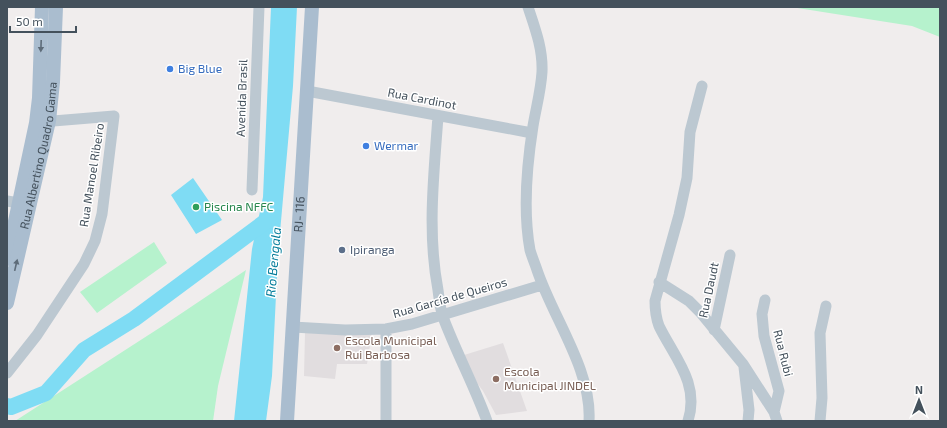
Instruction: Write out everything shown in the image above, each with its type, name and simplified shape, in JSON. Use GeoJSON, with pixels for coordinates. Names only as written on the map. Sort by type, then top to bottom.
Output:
{"type":"FeatureCollection","features":[{"type":"Feature","properties":{"kind":"main road","name":"Rua Albertino Quadro Gama"},"geometry":{"type":"LineString","coordinates":[[7,259],[13,202],[43,122],[39,98],[42,7]]}},
{"type":"Feature","properties":{"kind":"main road","name":"Rua Albertino Quadro Gama"},"geometry":{"type":"LineString","coordinates":[[7,303],[43,122],[53,82],[56,7]]}},
{"type":"Feature","properties":{"kind":"main road","name":"RJ- 116"},"geometry":{"type":"LineString","coordinates":[[287,421],[312,7]]}},
{"type":"Feature","properties":{"kind":"street","name":"Avenida Brasil"},"geometry":{"type":"LineString","coordinates":[[252,190],[259,7]]}},
{"type":"Feature","properties":{"kind":"street"},"geometry":{"type":"LineString","coordinates":[[528,7],[540,46],[542,72],[532,133],[527,193],[526,221],[530,251],[542,285],[585,383],[588,397],[589,421]]}},
{"type":"Feature","properties":{"kind":"street"},"geometry":{"type":"LineString","coordinates":[[688,421],[692,410],[692,396],[680,361],[659,325],[655,313],[655,301],[659,282],[679,215],[687,178],[690,132],[702,86]]}},
{"type":"Feature","properties":{"kind":"street","name":"Rua Cardinot"},"geometry":{"type":"LineString","coordinates":[[307,91],[532,133]]}},
{"type":"Feature","properties":{"kind":"street","name":"Rua Manoel Ribeiro"},"geometry":{"type":"LineString","coordinates":[[7,373],[37,335],[84,264],[95,241],[102,214],[114,116],[43,122]]}},
{"type":"Feature","properties":{"kind":"street"},"geometry":{"type":"LineString","coordinates":[[438,116],[432,193],[431,232],[434,269],[443,315],[486,421]]}},
{"type":"Feature","properties":{"kind":"street","name":"Rua Daudt"},"geometry":{"type":"LineString","coordinates":[[714,330],[730,255]]}},
{"type":"Feature","properties":{"kind":"street"},"geometry":{"type":"LineString","coordinates":[[659,282],[689,302],[700,312],[743,364],[776,417]]}},
{"type":"Feature","properties":{"kind":"street","name":"Rua García de Queiros"},"geometry":{"type":"LineString","coordinates":[[293,327],[345,330],[386,329],[412,324],[542,285]]}},
{"type":"Feature","properties":{"kind":"street","name":"Rua Rubi"},"geometry":{"type":"LineString","coordinates":[[765,300],[762,314],[764,336],[779,391],[776,417]]}},
{"type":"Feature","properties":{"kind":"street"},"geometry":{"type":"LineString","coordinates":[[820,421],[822,398],[820,333],[826,306]]}},
{"type":"Feature","properties":{"kind":"street"},"geometry":{"type":"LineString","coordinates":[[386,329],[386,421]]}},
{"type":"Feature","properties":{"kind":"street"},"geometry":{"type":"LineString","coordinates":[[743,364],[749,410],[748,421]]}},
{"type":"Feature","properties":{"kind":"shaded area","name":"Escola Municipal Rui Barbosa"},"geometry":{"type":"Polygon","coordinates":[[[305,333],[372,333],[367,364],[337,364],[335,379],[304,376],[305,333]]]}},
{"type":"Feature","properties":{"kind":"shaded area","name":"Escola Municipal JINDEL"},"geometry":{"type":"Polygon","coordinates":[[[503,343],[527,411],[496,415],[477,383],[464,355],[503,343]]]}},
{"type":"Feature","properties":{"kind":"green space"},"geometry":{"type":"Polygon","coordinates":[[[791,7],[940,7],[940,37],[912,26],[791,7]]]}},
{"type":"Feature","properties":{"kind":"green space"},"geometry":{"type":"Polygon","coordinates":[[[154,242],[167,263],[97,313],[80,292],[154,242]]]}},
{"type":"Feature","properties":{"kind":"green space"},"geometry":{"type":"Polygon","coordinates":[[[246,270],[218,386],[213,421],[15,421],[164,325],[246,270]]]}},
{"type":"Feature","properties":{"kind":"water","name":"Rio Bengala"},"geometry":{"type":"Polygon","coordinates":[[[271,7],[297,7],[293,86],[278,255],[272,376],[266,421],[234,421],[252,249],[263,197],[271,7]]]}},
{"type":"Feature","properties":{"kind":"water","name":"Piscina NFFC"},"geometry":{"type":"Polygon","coordinates":[[[193,178],[222,220],[196,234],[171,195],[193,178]]]}},
{"type":"Feature","properties":{"kind":"waterway","name":"Rio Bengala"},"geometry":{"type":"LineString","coordinates":[[7,406],[11,407],[46,393],[84,350],[134,319],[273,216]]}},
{"type":"Feature","properties":{"kind":"place","name":"Big Blue"},"geometry":{"type":"Point","coordinates":[170,69]}},
{"type":"Feature","properties":{"kind":"place","name":"Wermar"},"geometry":{"type":"Point","coordinates":[366,146]}},
{"type":"Feature","properties":{"kind":"place","name":"Piscina NFFC"},"geometry":{"type":"Point","coordinates":[196,207]}},
{"type":"Feature","properties":{"kind":"place","name":"Ipiranga"},"geometry":{"type":"Point","coordinates":[342,250]}},
{"type":"Feature","properties":{"kind":"place","name":"Escola Municipal Rui Barbosa"},"geometry":{"type":"Point","coordinates":[337,348]}},
{"type":"Feature","properties":{"kind":"place","name":"Escola Municipal JINDEL"},"geometry":{"type":"Point","coordinates":[496,379]}}]}
